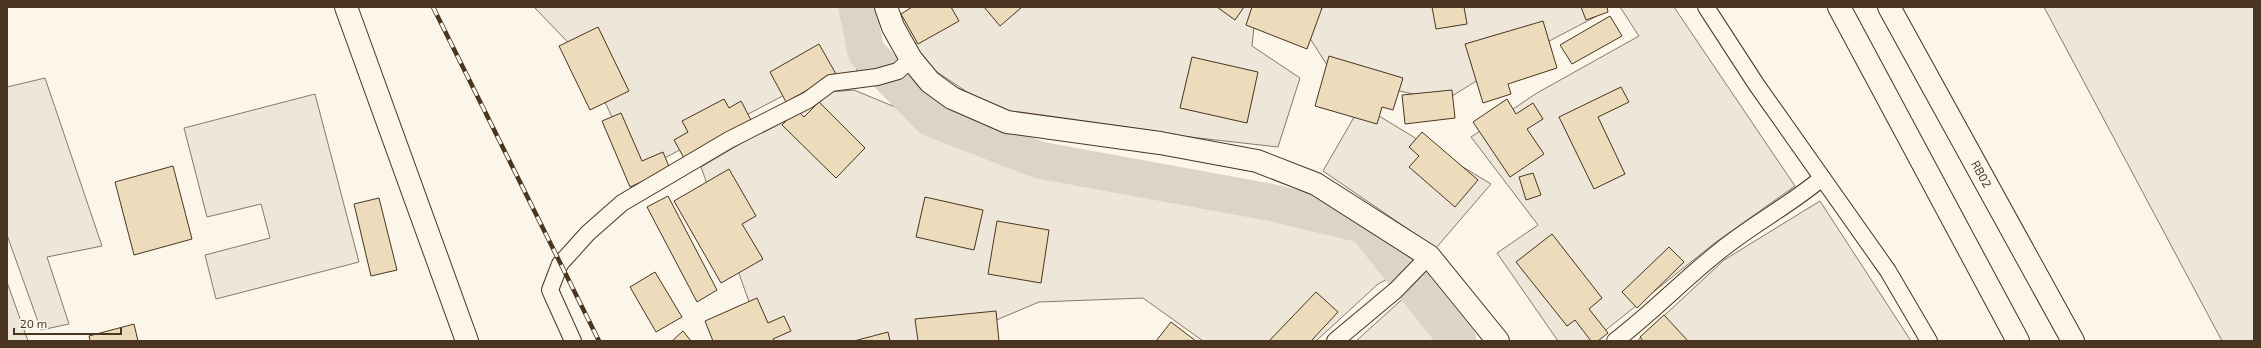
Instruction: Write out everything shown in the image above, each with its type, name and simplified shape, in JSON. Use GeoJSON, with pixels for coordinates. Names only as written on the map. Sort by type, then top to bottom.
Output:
{"type":"FeatureCollection","features":[{"type":"Feature","properties":{"kind":"main road"},"geometry":{"type":"LineString","coordinates":[[346,7],[467,341]]}},
{"type":"Feature","properties":{"kind":"main road"},"geometry":{"type":"LineString","coordinates":[[886,7],[903,65],[952,98],[1007,122],[1160,143],[1257,161],[1316,184],[1429,256],[1498,341]]}},
{"type":"Feature","properties":{"kind":"main road"},"geometry":{"type":"LineString","coordinates":[[1839,7],[2018,341]]}},
{"type":"Feature","properties":{"kind":"main road","name":"RB02"},"geometry":{"type":"LineString","coordinates":[[1889,7],[2073,341]]}},
{"type":"Feature","properties":{"kind":"lane"},"geometry":{"type":"LineString","coordinates":[[1706,7],[1822,178],[1888,271],[1929,341]]}},
{"type":"Feature","properties":{"kind":"lane"},"geometry":{"type":"LineString","coordinates":[[573,341],[550,290],[560,264],[588,233],[622,203],[672,172],[729,140],[808,100],[831,84],[876,77],[903,65]]}},
{"type":"Feature","properties":{"kind":"lane"},"geometry":{"type":"LineString","coordinates":[[1615,341],[1647,316],[1721,250],[1804,194],[1822,178]]}},
{"type":"Feature","properties":{"kind":"lane"},"geometry":{"type":"LineString","coordinates":[[1335,341],[1396,290],[1429,256]]}},
{"type":"Feature","properties":{"kind":"shaded area"},"geometry":{"type":"Polygon","coordinates":[[[534,7],[850,7],[860,57],[856,73],[813,80],[638,172],[585,60],[534,7]]]}},
{"type":"Feature","properties":{"kind":"shaded area"},"geometry":{"type":"Polygon","coordinates":[[[934,7],[1256,7],[1252,46],[1300,78],[1278,147],[1163,134],[994,110],[910,54],[934,7]]]}},
{"type":"Feature","properties":{"kind":"shaded area"},"geometry":{"type":"Polygon","coordinates":[[[1290,7],[1592,7],[1597,16],[1494,70],[1444,101],[1334,76],[1290,7]]]}},
{"type":"Feature","properties":{"kind":"shaded area"},"geometry":{"type":"Polygon","coordinates":[[[1620,7],[1674,7],[1795,186],[1716,242],[1592,341],[1558,341],[1497,253],[1538,225],[1471,137],[1537,93],[1639,36],[1620,7]]]}},
{"type":"Feature","properties":{"kind":"shaded area"},"geometry":{"type":"Polygon","coordinates":[[[2044,7],[2254,7],[2254,341],[2222,341],[2044,7]]]}},
{"type":"Feature","properties":{"kind":"shaded area"},"geometry":{"type":"Polygon","coordinates":[[[45,78],[102,246],[47,257],[69,324],[41,330],[7,235],[7,87],[45,78]]]}},
{"type":"Feature","properties":{"kind":"shaded area"},"geometry":{"type":"Polygon","coordinates":[[[854,90],[1040,167],[1269,208],[1367,245],[1393,276],[1378,284],[1316,341],[1203,341],[1143,298],[1039,302],[956,337],[940,341],[763,341],[701,167],[828,92],[854,90]]]}},
{"type":"Feature","properties":{"kind":"shaded area"},"geometry":{"type":"Polygon","coordinates":[[[315,94],[359,262],[216,299],[205,255],[270,238],[261,204],[207,217],[184,128],[315,94]]]}},
{"type":"Feature","properties":{"kind":"shaded area"},"geometry":{"type":"Polygon","coordinates":[[[1361,105],[1491,184],[1436,248],[1323,171],[1361,105]]]}},
{"type":"Feature","properties":{"kind":"shaded area"},"geometry":{"type":"Polygon","coordinates":[[[1820,201],[1911,341],[1637,341],[1724,260],[1820,201]]]}},
{"type":"Feature","properties":{"kind":"shaded area"},"geometry":{"type":"Polygon","coordinates":[[[7,282],[28,341],[7,341],[7,282]]]}},
{"type":"Feature","properties":{"kind":"shaded area"},"geometry":{"type":"Polygon","coordinates":[[[1408,294],[1450,341],[1356,341],[1408,294]]]}},
{"type":"Feature","properties":{"kind":"building"},"geometry":{"type":"Polygon","coordinates":[[[912,7],[951,7],[959,21],[918,44],[901,14],[912,7]]]}},
{"type":"Feature","properties":{"kind":"building"},"geometry":{"type":"Polygon","coordinates":[[[984,7],[1022,7],[1000,26],[984,7]]]}},
{"type":"Feature","properties":{"kind":"building"},"geometry":{"type":"Polygon","coordinates":[[[1217,7],[1244,7],[1235,20],[1217,7]]]}},
{"type":"Feature","properties":{"kind":"building"},"geometry":{"type":"Polygon","coordinates":[[[1252,7],[1322,8],[1307,49],[1246,25],[1252,7]]]}},
{"type":"Feature","properties":{"kind":"building"},"geometry":{"type":"Polygon","coordinates":[[[1432,7],[1464,7],[1467,24],[1436,29],[1432,7]]]}},
{"type":"Feature","properties":{"kind":"building"},"geometry":{"type":"Polygon","coordinates":[[[1581,7],[1607,7],[1608,12],[1586,20],[1581,7]]]}},
{"type":"Feature","properties":{"kind":"building"},"geometry":{"type":"Polygon","coordinates":[[[1610,16],[1622,36],[1572,64],[1560,45],[1610,16]]]}},
{"type":"Feature","properties":{"kind":"building"},"geometry":{"type":"Polygon","coordinates":[[[1543,21],[1557,68],[1508,84],[1511,94],[1483,103],[1465,44],[1543,21]]]}},
{"type":"Feature","properties":{"kind":"building"},"geometry":{"type":"Polygon","coordinates":[[[598,27],[629,91],[590,110],[559,46],[598,27]]]}},
{"type":"Feature","properties":{"kind":"building"},"geometry":{"type":"Polygon","coordinates":[[[819,44],[836,74],[786,102],[770,72],[819,44]]]}},
{"type":"Feature","properties":{"kind":"building"},"geometry":{"type":"Polygon","coordinates":[[[1329,56],[1403,78],[1393,110],[1382,107],[1377,124],[1315,106],[1329,56]]]}},
{"type":"Feature","properties":{"kind":"building"},"geometry":{"type":"Polygon","coordinates":[[[1192,57],[1258,72],[1247,123],[1180,108],[1192,57]]]}},
{"type":"Feature","properties":{"kind":"building"},"geometry":{"type":"Polygon","coordinates":[[[1621,87],[1629,102],[1598,117],[1625,174],[1594,189],[1559,117],[1621,87]]]}},
{"type":"Feature","properties":{"kind":"building"},"geometry":{"type":"Polygon","coordinates":[[[1452,90],[1455,118],[1405,124],[1402,95],[1452,90]]]}},
{"type":"Feature","properties":{"kind":"building"},"geometry":{"type":"Polygon","coordinates":[[[724,99],[729,108],[741,101],[751,120],[684,158],[674,140],[688,132],[682,121],[724,99]]]}},
{"type":"Feature","properties":{"kind":"building"},"geometry":{"type":"Polygon","coordinates":[[[1507,99],[1516,114],[1533,103],[1543,119],[1527,129],[1544,154],[1510,177],[1473,122],[1507,99]]]}},
{"type":"Feature","properties":{"kind":"building"},"geometry":{"type":"Polygon","coordinates":[[[819,102],[865,148],[836,178],[782,125],[797,110],[804,117],[819,102]]]}},
{"type":"Feature","properties":{"kind":"building"},"geometry":{"type":"Polygon","coordinates":[[[621,113],[642,161],[663,152],[670,169],[630,187],[602,121],[621,113]]]}},
{"type":"Feature","properties":{"kind":"building"},"geometry":{"type":"Polygon","coordinates":[[[1422,132],[1478,180],[1455,207],[1409,167],[1419,156],[1409,147],[1422,132]]]}},
{"type":"Feature","properties":{"kind":"building"},"geometry":{"type":"Polygon","coordinates":[[[173,166],[192,239],[134,255],[115,182],[173,166]]]}},
{"type":"Feature","properties":{"kind":"building"},"geometry":{"type":"Polygon","coordinates":[[[729,169],[756,216],[742,224],[763,259],[721,283],[674,201],[729,169]]]}},
{"type":"Feature","properties":{"kind":"building"},"geometry":{"type":"Polygon","coordinates":[[[1533,173],[1541,195],[1526,200],[1519,177],[1533,173]]]}},
{"type":"Feature","properties":{"kind":"building"},"geometry":{"type":"Polygon","coordinates":[[[668,196],[717,290],[697,302],[647,207],[668,196]]]}},
{"type":"Feature","properties":{"kind":"building"},"geometry":{"type":"Polygon","coordinates":[[[925,197],[983,210],[974,250],[916,237],[925,197]]]}},
{"type":"Feature","properties":{"kind":"building"},"geometry":{"type":"Polygon","coordinates":[[[379,198],[397,270],[371,276],[354,204],[379,198]]]}},
{"type":"Feature","properties":{"kind":"building"},"geometry":{"type":"Polygon","coordinates":[[[997,221],[1049,230],[1041,283],[988,274],[997,221]]]}},
{"type":"Feature","properties":{"kind":"building"},"geometry":{"type":"Polygon","coordinates":[[[1552,234],[1602,298],[1589,309],[1608,333],[1598,341],[1591,341],[1575,320],[1567,326],[1516,262],[1552,234]]]}},
{"type":"Feature","properties":{"kind":"building"},"geometry":{"type":"Polygon","coordinates":[[[1669,247],[1684,262],[1637,308],[1622,292],[1669,247]]]}},
{"type":"Feature","properties":{"kind":"building"},"geometry":{"type":"Polygon","coordinates":[[[655,272],[682,317],[656,332],[630,287],[655,272]]]}},
{"type":"Feature","properties":{"kind":"building"},"geometry":{"type":"Polygon","coordinates":[[[1316,292],[1338,312],[1311,341],[1269,341],[1316,292]]]}},
{"type":"Feature","properties":{"kind":"building"},"geometry":{"type":"Polygon","coordinates":[[[757,298],[768,323],[784,316],[791,331],[773,339],[774,341],[713,341],[705,321],[757,298]]]}},
{"type":"Feature","properties":{"kind":"building"},"geometry":{"type":"Polygon","coordinates":[[[996,311],[999,341],[918,341],[915,319],[996,311]]]}},
{"type":"Feature","properties":{"kind":"building"},"geometry":{"type":"Polygon","coordinates":[[[1664,315],[1688,341],[1643,341],[1640,337],[1664,315]]]}},
{"type":"Feature","properties":{"kind":"building"},"geometry":{"type":"Polygon","coordinates":[[[1171,322],[1196,341],[1156,341],[1171,322]]]}},
{"type":"Feature","properties":{"kind":"building"},"geometry":{"type":"Polygon","coordinates":[[[134,324],[138,341],[90,341],[89,336],[134,324]]]}},
{"type":"Feature","properties":{"kind":"building"},"geometry":{"type":"Polygon","coordinates":[[[683,331],[691,341],[672,341],[683,331]]]}},
{"type":"Feature","properties":{"kind":"building"},"geometry":{"type":"Polygon","coordinates":[[[888,332],[890,341],[854,341],[888,332]]]}},
{"type":"Feature","properties":{"kind":"waterway"},"geometry":{"type":"LineString","coordinates":[[857,7],[866,52],[931,118],[1039,160],[1269,202],[1365,225],[1458,341]]}},
{"type":"Feature","properties":{"kind":"railway"},"geometry":{"type":"LineString","coordinates":[[433,7],[599,341]]}}]}
